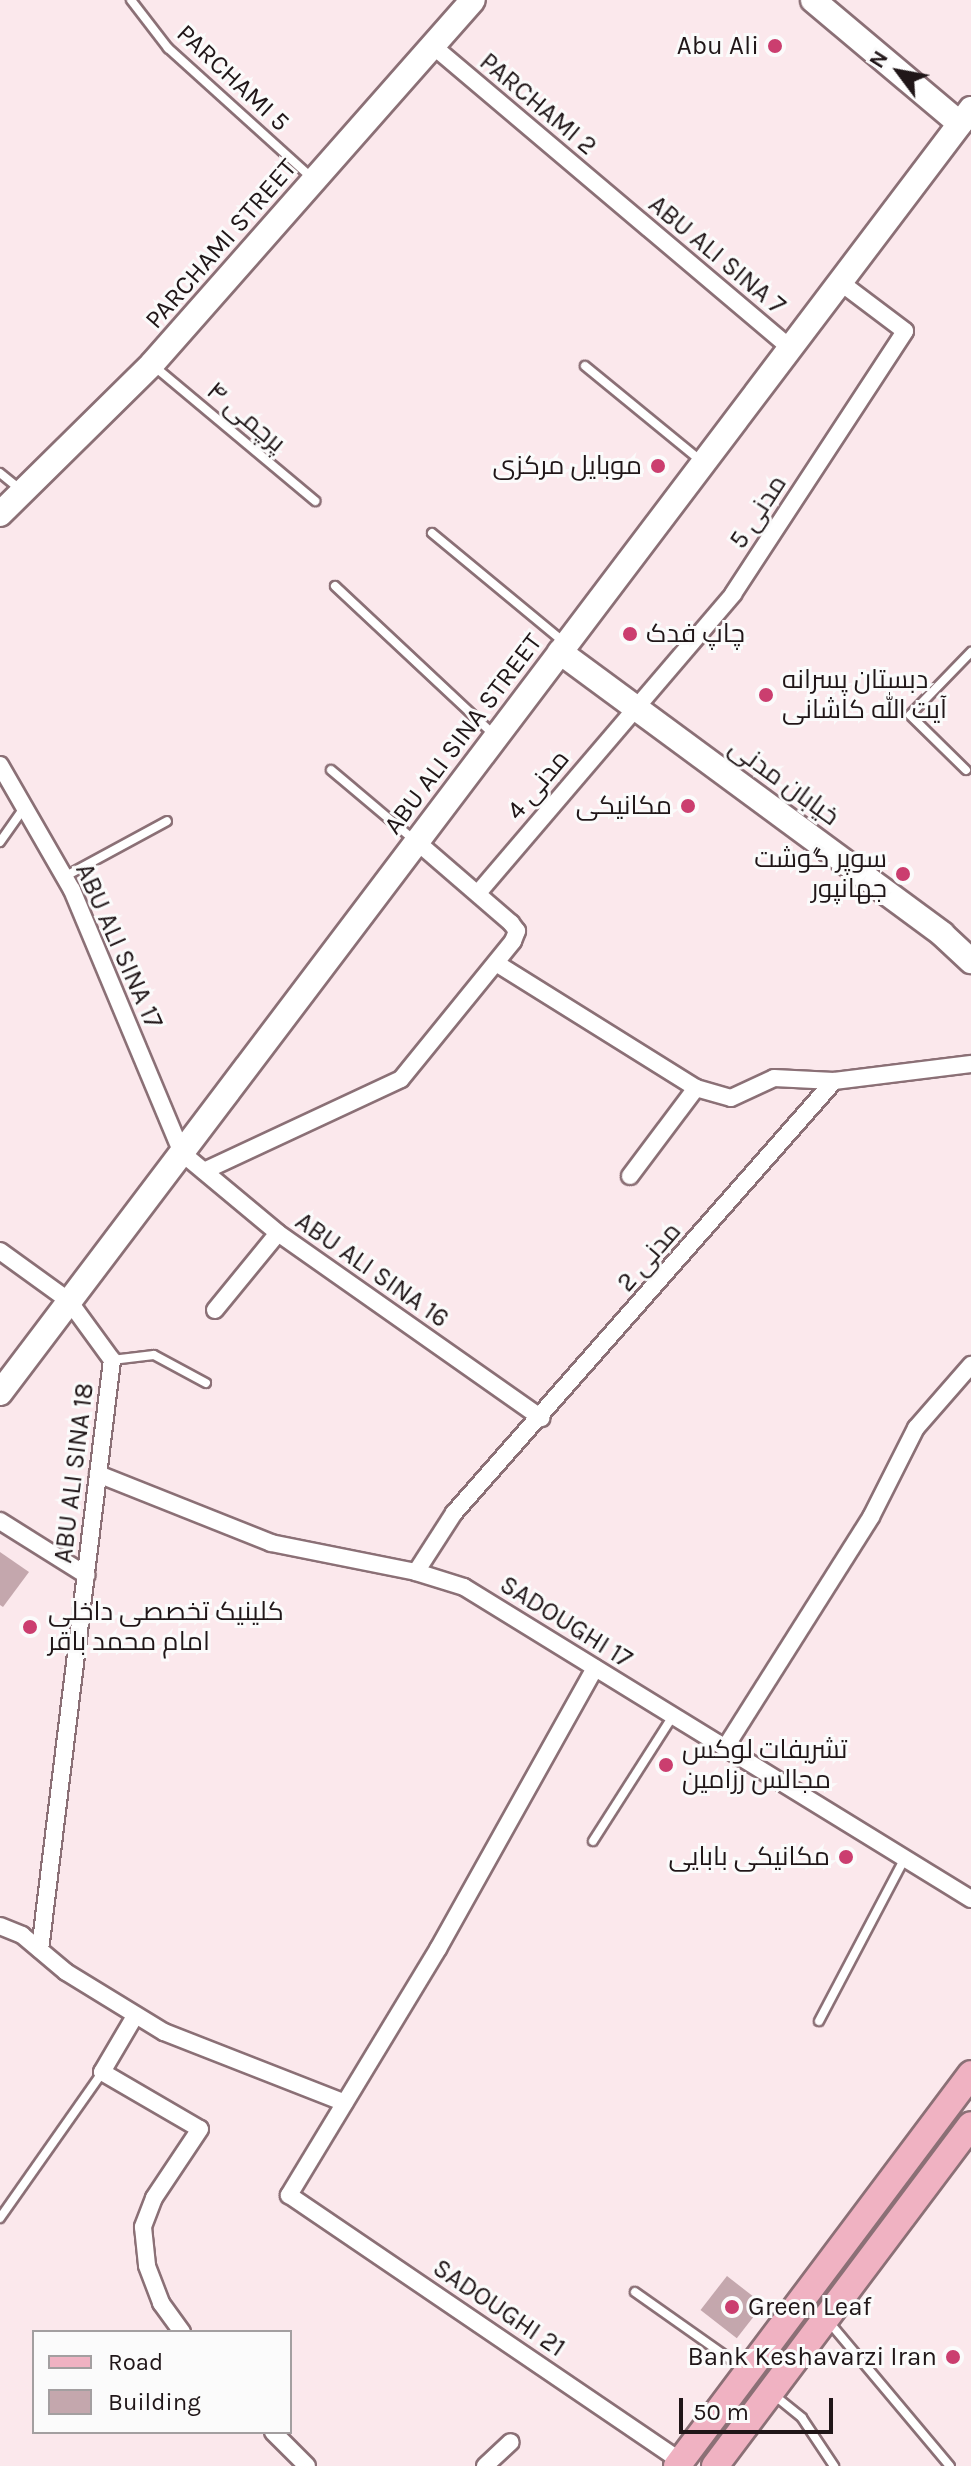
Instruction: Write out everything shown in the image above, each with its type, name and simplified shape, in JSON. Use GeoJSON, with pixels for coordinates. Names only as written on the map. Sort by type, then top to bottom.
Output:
{"type":"FeatureCollection","features":[{"type":"Feature","properties":{"kind":"main road","name":"PARCHAMI STREET"},"geometry":{"type":"LineString","coordinates":[[0,514],[152,364],[473,0]]}},
{"type":"Feature","properties":{"kind":"main road"},"geometry":{"type":"LineString","coordinates":[[813,0],[968,114]]}},
{"type":"Feature","properties":{"kind":"main road","name":"ABU ALI SINA STREET"},"geometry":{"type":"LineString","coordinates":[[0,1393],[968,114]]}},
{"type":"Feature","properties":{"kind":"main road","name":"خیابان مدنی"},"geometry":{"type":"LineString","coordinates":[[563,648],[636,708],[942,934],[971,961]]}},
{"type":"Feature","properties":{"kind":"main road"},"geometry":{"type":"LineString","coordinates":[[679,2464],[971,2074]]}},
{"type":"Feature","properties":{"kind":"main road"},"geometry":{"type":"LineString","coordinates":[[715,2466],[971,2125]]}},
{"type":"Feature","properties":{"kind":"street","name":"PARCHAMI 2"},"geometry":{"type":"LineString","coordinates":[[433,46],[612,198]]}},
{"type":"Feature","properties":{"kind":"street","name":"ABU ALI SINA 7"},"geometry":{"type":"LineString","coordinates":[[612,198],[790,348]]}},
{"type":"Feature","properties":{"kind":"street","name":"مدنی 5"},"geometry":{"type":"LineString","coordinates":[[636,708],[733,594],[905,331],[840,282]]}},
{"type":"Feature","properties":{"kind":"street","name":"مدنی 4"},"geometry":{"type":"LineString","coordinates":[[478,893],[636,708]]}},
{"type":"Feature","properties":{"kind":"street","name":"ABU ALI SINA 17"},"geometry":{"type":"LineString","coordinates":[[0,765],[64,877],[182,1153]]}},
{"type":"Feature","properties":{"kind":"street"},"geometry":{"type":"LineString","coordinates":[[204,1171],[401,1079],[496,963],[517,931],[478,893],[417,842]]}},
{"type":"Feature","properties":{"kind":"street"},"geometry":{"type":"LineString","coordinates":[[496,963],[696,1088],[731,1098],[774,1078],[834,1081],[971,1064]]}},
{"type":"Feature","properties":{"kind":"street","name":"مدنی 2"},"geometry":{"type":"LineString","coordinates":[[416,1572],[454,1513],[541,1418],[834,1081]]}},
{"type":"Feature","properties":{"kind":"street"},"geometry":{"type":"LineString","coordinates":[[630,1176],[696,1088]]}},
{"type":"Feature","properties":{"kind":"street","name":"ABU ALI SINA 16"},"geometry":{"type":"LineString","coordinates":[[182,1153],[278,1233],[541,1418]]}},
{"type":"Feature","properties":{"kind":"street"},"geometry":{"type":"LineString","coordinates":[[215,1310],[278,1233]]}},
{"type":"Feature","properties":{"kind":"street","name":"ABU ALI SINA 18"},"geometry":{"type":"LineString","coordinates":[[0,1251],[69,1301],[112,1360],[40,1950]]}},
{"type":"Feature","properties":{"kind":"street"},"geometry":{"type":"LineString","coordinates":[[725,1748],[871,1517],[916,1428],[971,1365]]}},
{"type":"Feature","properties":{"kind":"street","name":"SADOUGHI 17"},"geometry":{"type":"LineString","coordinates":[[98,1474],[271,1543],[416,1572],[464,1587],[971,1899]]}},
{"type":"Feature","properties":{"kind":"street"},"geometry":{"type":"LineString","coordinates":[[0,1521],[86,1575]]}},
{"type":"Feature","properties":{"kind":"street"},"geometry":{"type":"LineString","coordinates":[[0,1926],[135,2016],[216,2056],[345,2103],[438,1949],[595,1668]]}},
{"type":"Feature","properties":{"kind":"street"},"geometry":{"type":"LineString","coordinates":[[135,2016],[102,2072],[200,2129],[154,2198],[143,2227],[147,2266],[161,2303],[181,2330]]}},
{"type":"Feature","properties":{"kind":"street","name":"SADOUGHI 21"},"geometry":{"type":"LineString","coordinates":[[345,2103],[289,2195],[679,2464]]}},
{"type":"Feature","properties":{"kind":"street"},"geometry":{"type":"LineString","coordinates":[[275,2434],[307,2466]]}},
{"type":"Feature","properties":{"kind":"street"},"geometry":{"type":"LineString","coordinates":[[485,2466],[511,2442]]}},
{"type":"Feature","properties":{"kind":"lane","name":"PARCHAMI 5"},"geometry":{"type":"LineString","coordinates":[[131,0],[168,48],[314,180]]}},
{"type":"Feature","properties":{"kind":"lane","name":"پرچمی ۴"},"geometry":{"type":"LineString","coordinates":[[152,364],[315,501]]}},
{"type":"Feature","properties":{"kind":"lane"},"geometry":{"type":"LineString","coordinates":[[585,366],[704,463]]}},
{"type":"Feature","properties":{"kind":"lane"},"geometry":{"type":"LineString","coordinates":[[0,473],[23,491]]}},
{"type":"Feature","properties":{"kind":"lane"},"geometry":{"type":"LineString","coordinates":[[432,533],[563,648]]}},
{"type":"Feature","properties":{"kind":"lane"},"geometry":{"type":"LineString","coordinates":[[335,586],[496,737]]}},
{"type":"Feature","properties":{"kind":"lane"},"geometry":{"type":"LineString","coordinates":[[966,770],[910,715],[971,652]]}},
{"type":"Feature","properties":{"kind":"lane"},"geometry":{"type":"LineString","coordinates":[[331,770],[417,842]]}},
{"type":"Feature","properties":{"kind":"lane"},"geometry":{"type":"LineString","coordinates":[[0,842],[25,808]]}},
{"type":"Feature","properties":{"kind":"lane"},"geometry":{"type":"LineString","coordinates":[[64,877],[167,821]]}},
{"type":"Feature","properties":{"kind":"lane"},"geometry":{"type":"LineString","coordinates":[[112,1360],[154,1355],[206,1383]]}},
{"type":"Feature","properties":{"kind":"lane"},"geometry":{"type":"LineString","coordinates":[[593,1841],[673,1716]]}},
{"type":"Feature","properties":{"kind":"lane"},"geometry":{"type":"LineString","coordinates":[[819,2021],[905,1858]]}},
{"type":"Feature","properties":{"kind":"lane"},"geometry":{"type":"LineString","coordinates":[[0,2218],[102,2072]]}},
{"type":"Feature","properties":{"kind":"lane"},"geometry":{"type":"LineString","coordinates":[[635,2292],[747,2372]]}},
{"type":"Feature","properties":{"kind":"lane"},"geometry":{"type":"LineString","coordinates":[[826,2319],[950,2466]]}},
{"type":"Feature","properties":{"kind":"lane"},"geometry":{"type":"LineString","coordinates":[[770,2392],[802,2418],[834,2466]]}},
{"type":"Feature","properties":{"kind":"building"},"geometry":{"type":"Polygon","coordinates":[[[0,1552],[29,1572],[3,1607],[0,1605],[0,1552]]]}},
{"type":"Feature","properties":{"kind":"building","name":"Green Leaf"},"geometry":{"type":"Polygon","coordinates":[[[727,2276],[763,2304],[737,2338],[701,2310],[727,2276]]]}},
{"type":"Feature","properties":{"kind":"place","name":"Abu Ali"},"geometry":{"type":"Point","coordinates":[775,46]}},
{"type":"Feature","properties":{"kind":"place","name":"موبایل مرکزی"},"geometry":{"type":"Point","coordinates":[658,466]}},
{"type":"Feature","properties":{"kind":"place","name":"چاپ فدک"},"geometry":{"type":"Point","coordinates":[630,634]}},
{"type":"Feature","properties":{"kind":"place","name":"دبستان پسرانه آیت الله کاشانی"},"geometry":{"type":"Point","coordinates":[766,695]}},
{"type":"Feature","properties":{"kind":"place","name":"مکانیکی"},"geometry":{"type":"Point","coordinates":[688,806]}},
{"type":"Feature","properties":{"kind":"place","name":"سوپر گوشت جهانپور"},"geometry":{"type":"Point","coordinates":[903,874]}},
{"type":"Feature","properties":{"kind":"place","name":"کلینیک تخصصی داخلی امام محمد باقر"},"geometry":{"type":"Point","coordinates":[30,1627]}},
{"type":"Feature","properties":{"kind":"place","name":"تشریفات لوکس مجالس رزامین"},"geometry":{"type":"Point","coordinates":[666,1765]}},
{"type":"Feature","properties":{"kind":"place","name":"مکانیکی بابایی"},"geometry":{"type":"Point","coordinates":[846,1857]}},
{"type":"Feature","properties":{"kind":"place","name":"Green Leaf"},"geometry":{"type":"Point","coordinates":[732,2307]}},
{"type":"Feature","properties":{"kind":"place","name":"Bank Keshavarzi Iran"},"geometry":{"type":"Point","coordinates":[953,2357]}}]}
